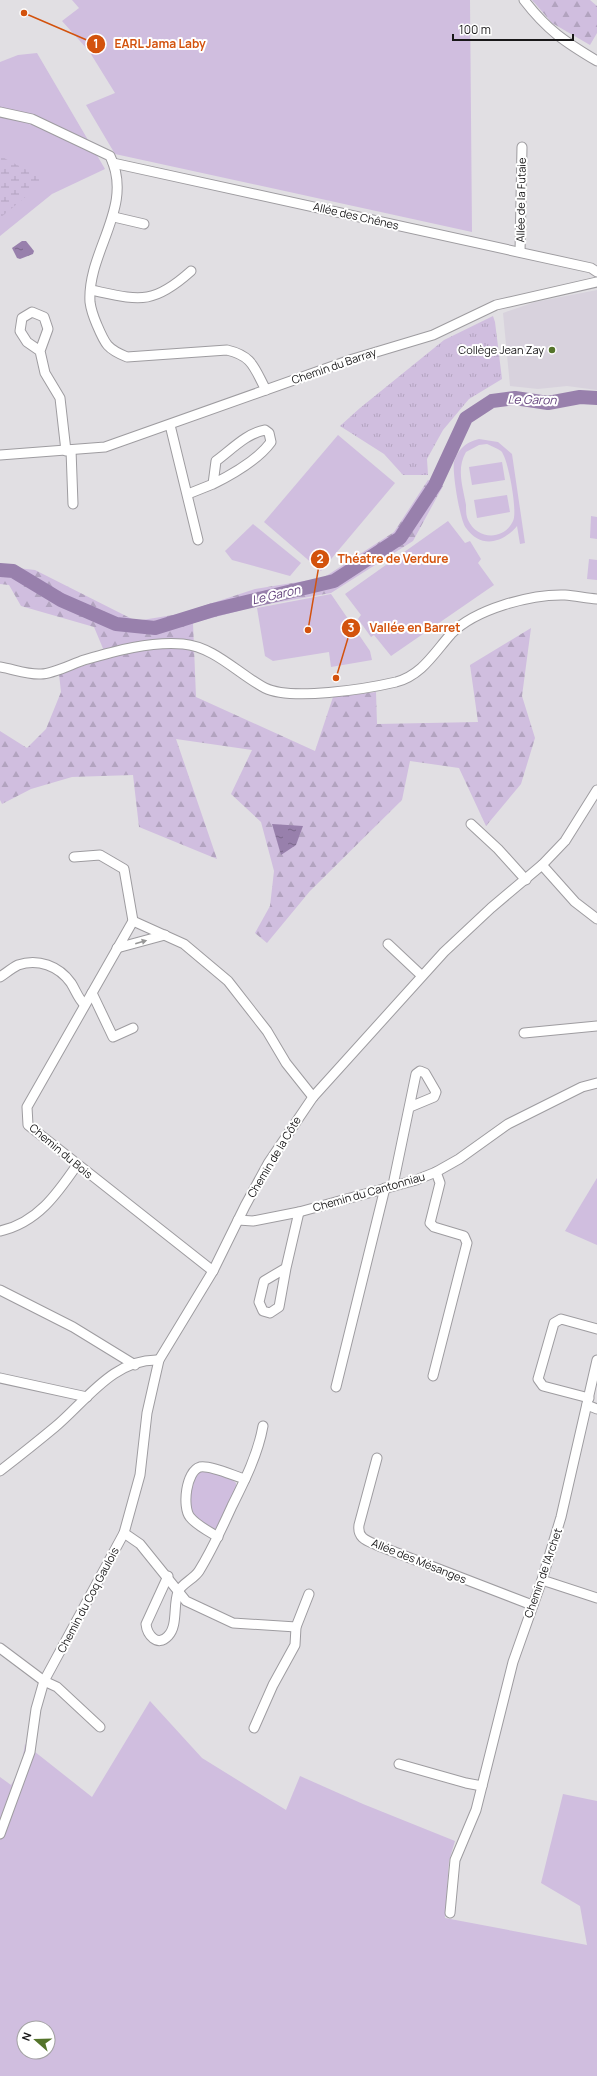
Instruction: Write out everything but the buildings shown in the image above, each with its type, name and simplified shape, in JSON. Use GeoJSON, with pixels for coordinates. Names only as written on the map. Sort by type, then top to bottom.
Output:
{"type":"FeatureCollection","features":[{"type":"Feature","properties":{"kind":"street"},"geometry":{"type":"LineString","coordinates":[[524,0],[539,19],[568,43],[597,59]]}},
{"type":"Feature","properties":{"kind":"street"},"geometry":{"type":"LineString","coordinates":[[0,112],[32,119],[110,156],[113,163],[116,202],[114,217],[97,260],[91,290],[93,313],[104,344],[113,351],[127,357],[227,350],[241,353],[249,360],[266,390]]}},
{"type":"Feature","properties":{"kind":"street","name":"Allée de la Futaie"},"geometry":{"type":"LineString","coordinates":[[520,252],[522,147]]}},
{"type":"Feature","properties":{"kind":"street","name":"Allée des Chênes"},"geometry":{"type":"LineString","coordinates":[[113,163],[520,252],[591,268],[597,272]]}},
{"type":"Feature","properties":{"kind":"street"},"geometry":{"type":"LineString","coordinates":[[114,217],[144,224]]}},
{"type":"Feature","properties":{"kind":"street"},"geometry":{"type":"LineString","coordinates":[[91,290],[139,299],[154,297],[174,286],[191,271]]}},
{"type":"Feature","properties":{"kind":"street","name":"Chemin du Barray"},"geometry":{"type":"LineString","coordinates":[[0,455],[69,451],[105,447],[412,340],[433,335],[496,305],[597,282]]}},
{"type":"Feature","properties":{"kind":"street"},"geometry":{"type":"LineString","coordinates":[[40,351],[44,373],[60,398],[69,451],[73,504]]}},
{"type":"Feature","properties":{"kind":"street"},"geometry":{"type":"LineString","coordinates":[[170,425],[198,540]]}},
{"type":"Feature","properties":{"kind":"street"},"geometry":{"type":"LineString","coordinates":[[188,494],[213,484],[242,467],[266,448],[271,442],[269,433],[265,430],[256,431],[216,461],[213,484]]}},
{"type":"Feature","properties":{"kind":"street"},"geometry":{"type":"LineString","coordinates":[[0,667],[42,674],[86,660],[126,650],[163,644],[198,647],[266,688],[284,694],[304,695],[397,681],[414,674],[423,668],[451,634],[464,623],[477,615],[503,606],[536,597],[564,595],[597,599]]}},
{"type":"Feature","properties":{"kind":"street","name":"Chemin de la Côte"},"geometry":{"type":"LineString","coordinates":[[159,1360],[213,1271],[269,1162],[313,1097],[421,975],[459,937],[542,865],[565,840],[597,790]]}},
{"type":"Feature","properties":{"kind":"street"},"geometry":{"type":"LineString","coordinates":[[471,824],[498,849],[526,880]]}},
{"type":"Feature","properties":{"kind":"street"},"geometry":{"type":"LineString","coordinates":[[74,857],[100,855],[124,869],[133,921],[184,944],[228,982],[267,1031],[286,1063],[313,1097]]}},
{"type":"Feature","properties":{"kind":"street"},"geometry":{"type":"LineString","coordinates":[[542,865],[575,902],[597,919]]}},
{"type":"Feature","properties":{"kind":"street","name":"Chemin du Bois"},"geometry":{"type":"LineString","coordinates":[[133,921],[92,993],[84,1004],[27,1107],[28,1125],[77,1165],[166,1232],[213,1271]]}},
{"type":"Feature","properties":{"kind":"street"},"geometry":{"type":"LineString","coordinates":[[117,948],[165,935]]}},
{"type":"Feature","properties":{"kind":"street"},"geometry":{"type":"LineString","coordinates":[[388,944],[421,975]]}},
{"type":"Feature","properties":{"kind":"street"},"geometry":{"type":"LineString","coordinates":[[0,977],[17,966],[28,963],[40,963],[51,966],[62,974],[84,1004]]}},
{"type":"Feature","properties":{"kind":"street"},"geometry":{"type":"LineString","coordinates":[[92,993],[113,1036],[133,1028]]}},
{"type":"Feature","properties":{"kind":"street"},"geometry":{"type":"LineString","coordinates":[[524,1033],[597,1026]]}},
{"type":"Feature","properties":{"kind":"street","name":"Chemin du Cantonniau"},"geometry":{"type":"LineString","coordinates":[[238,1220],[253,1220],[299,1212],[416,1180],[436,1172],[459,1159],[508,1124],[582,1087],[597,1083]]}},
{"type":"Feature","properties":{"kind":"street"},"geometry":{"type":"LineString","coordinates":[[336,1387],[410,1107]]}},
{"type":"Feature","properties":{"kind":"street"},"geometry":{"type":"LineString","coordinates":[[0,1231],[22,1223],[42,1211],[77,1165]]}},
{"type":"Feature","properties":{"kind":"street"},"geometry":{"type":"LineString","coordinates":[[433,1376],[467,1243],[464,1236],[434,1228],[430,1223],[440,1183],[436,1172]]}},
{"type":"Feature","properties":{"kind":"street"},"geometry":{"type":"LineString","coordinates":[[286,1268],[264,1281],[259,1302],[263,1311],[270,1313],[279,1307],[299,1212]]}},
{"type":"Feature","properties":{"kind":"street"},"geometry":{"type":"LineString","coordinates":[[0,1290],[73,1327],[135,1365]]}},
{"type":"Feature","properties":{"kind":"street"},"geometry":{"type":"LineString","coordinates":[[597,1329],[561,1319],[554,1323],[538,1379],[543,1386],[588,1402],[597,1408]]}},
{"type":"Feature","properties":{"kind":"street"},"geometry":{"type":"LineString","coordinates":[[0,1471],[55,1427],[103,1381],[116,1372],[147,1360],[159,1360]]}},
{"type":"Feature","properties":{"kind":"street","name":"Chemin du Coq Gaulois"},"geometry":{"type":"LineString","coordinates":[[0,1834],[30,1752],[36,1708],[44,1681],[124,1533],[140,1475],[147,1413],[159,1360]]}},
{"type":"Feature","properties":{"kind":"street","name":"Chemin de l'Archet"},"geometry":{"type":"LineString","coordinates":[[450,1913],[455,1860],[476,1810],[494,1732],[513,1662],[542,1580],[561,1517],[597,1360]]}},
{"type":"Feature","properties":{"kind":"street"},"geometry":{"type":"LineString","coordinates":[[0,1378],[87,1396]]}},
{"type":"Feature","properties":{"kind":"street"},"geometry":{"type":"LineString","coordinates":[[168,1576],[146,1624],[147,1632],[152,1638],[159,1640],[167,1638],[171,1631],[178,1591],[198,1572],[218,1537],[260,1444],[263,1426]]}},
{"type":"Feature","properties":{"kind":"street","name":"Allée des Mésanges"},"geometry":{"type":"LineString","coordinates":[[377,1458],[359,1525],[358,1532],[360,1537],[385,1549],[532,1605]]}},
{"type":"Feature","properties":{"kind":"street"},"geometry":{"type":"LineString","coordinates":[[218,1537],[190,1517],[186,1503],[188,1479],[192,1472],[200,1467],[208,1467],[245,1479]]}},
{"type":"Feature","properties":{"kind":"street"},"geometry":{"type":"LineString","coordinates":[[124,1533],[140,1544],[168,1576],[186,1601],[233,1623],[296,1627]]}},
{"type":"Feature","properties":{"kind":"street"},"geometry":{"type":"LineString","coordinates":[[542,1580],[597,1598]]}},
{"type":"Feature","properties":{"kind":"street"},"geometry":{"type":"LineString","coordinates":[[254,1728],[273,1685],[295,1645],[296,1627],[309,1594]]}},
{"type":"Feature","properties":{"kind":"street"},"geometry":{"type":"LineString","coordinates":[[0,1648],[44,1681],[57,1687],[100,1727]]}},
{"type":"Feature","properties":{"kind":"street"},"geometry":{"type":"LineString","coordinates":[[398,1764],[482,1786]]}},
{"type":"Feature","properties":{"kind":"shaded area","name":"Collège Jean Zay"},"geometry":{"type":"Polygon","coordinates":[[[597,290],[597,390],[567,386],[538,389],[510,386],[503,313],[535,302],[597,290]]]}},
{"type":"Feature","properties":{"kind":"green space"},"geometry":{"type":"Polygon","coordinates":[[[72,0],[470,0],[472,232],[115,154],[86,105],[115,93],[89,51],[62,21],[79,8],[72,0]]]}},
{"type":"Feature","properties":{"kind":"green space"},"geometry":{"type":"Polygon","coordinates":[[[532,0],[590,0],[597,6],[597,33],[590,45],[552,23],[532,0]]]}},
{"type":"Feature","properties":{"kind":"green space"},"geometry":{"type":"Polygon","coordinates":[[[37,53],[105,169],[52,194],[0,236],[0,62],[18,55],[37,53]]]}},
{"type":"Feature","properties":{"kind":"green space"},"geometry":{"type":"Polygon","coordinates":[[[0,156],[46,180],[0,218],[0,156]]]}},
{"type":"Feature","properties":{"kind":"green space"},"geometry":{"type":"Polygon","coordinates":[[[493,316],[502,379],[469,399],[443,430],[427,459],[428,475],[403,475],[384,454],[340,426],[444,340],[493,316]]]}},
{"type":"Feature","properties":{"kind":"green space"},"geometry":{"type":"Polygon","coordinates":[[[338,435],[395,483],[321,571],[264,522],[338,435]]]}},
{"type":"Feature","properties":{"kind":"green space"},"geometry":{"type":"Polygon","coordinates":[[[479,439],[498,442],[512,454],[525,543],[520,544],[517,526],[499,540],[485,541],[472,535],[464,524],[457,496],[454,476],[454,462],[458,453],[463,447],[469,442],[479,439]],[[487,444],[479,445],[466,452],[461,465],[461,478],[468,520],[472,527],[490,536],[497,535],[509,528],[513,521],[514,508],[507,463],[504,455],[501,451],[487,444]]]}},
{"type":"Feature","properties":{"kind":"green space"},"geometry":{"type":"Polygon","coordinates":[[[502,462],[505,480],[472,485],[469,467],[502,462]]]}},
{"type":"Feature","properties":{"kind":"green space"},"geometry":{"type":"Polygon","coordinates":[[[428,480],[443,486],[413,541],[331,593],[257,606],[193,623],[196,697],[315,751],[333,697],[376,692],[377,724],[478,722],[470,665],[531,628],[522,696],[535,738],[521,784],[486,826],[459,768],[410,761],[402,800],[310,891],[267,943],[255,933],[270,906],[274,871],[261,822],[231,794],[252,750],[176,739],[217,859],[139,827],[133,775],[72,777],[31,789],[2,804],[0,800],[0,731],[27,748],[46,729],[61,692],[59,674],[107,658],[94,627],[21,606],[9,585],[0,584],[0,566],[35,570],[136,621],[179,614],[255,589],[323,578],[394,532],[428,480]]]}},
{"type":"Feature","properties":{"kind":"green space"},"geometry":{"type":"Polygon","coordinates":[[[507,495],[510,512],[477,518],[474,500],[507,495]]]}},
{"type":"Feature","properties":{"kind":"green space"},"geometry":{"type":"Polygon","coordinates":[[[591,516],[597,517],[597,539],[590,538],[591,516]]]}},
{"type":"Feature","properties":{"kind":"green space"},"geometry":{"type":"Polygon","coordinates":[[[448,521],[465,543],[470,541],[481,559],[478,563],[494,585],[391,656],[374,635],[371,637],[358,619],[361,615],[345,594],[448,521]]]}},
{"type":"Feature","properties":{"kind":"green space"},"geometry":{"type":"Polygon","coordinates":[[[253,524],[301,563],[290,576],[232,560],[225,551],[253,524]]]}},
{"type":"Feature","properties":{"kind":"green space"},"geometry":{"type":"Polygon","coordinates":[[[589,559],[597,560],[597,580],[587,579],[589,559]]]}},
{"type":"Feature","properties":{"kind":"green space"},"geometry":{"type":"Polygon","coordinates":[[[331,594],[370,651],[372,660],[331,667],[329,652],[273,661],[265,656],[257,608],[331,594]]]}},
{"type":"Feature","properties":{"kind":"green space"},"geometry":{"type":"Polygon","coordinates":[[[597,1178],[597,1245],[565,1231],[597,1178]]]}},
{"type":"Feature","properties":{"kind":"green space"},"geometry":{"type":"Polygon","coordinates":[[[200,1471],[219,1474],[233,1480],[236,1483],[236,1489],[219,1526],[215,1529],[199,1520],[192,1512],[190,1496],[192,1484],[200,1471]]]}},
{"type":"Feature","properties":{"kind":"green space"},"geometry":{"type":"Polygon","coordinates":[[[150,1701],[202,1758],[286,1810],[300,1776],[363,1804],[455,1841],[449,1861],[445,1918],[587,1945],[580,1906],[541,1883],[563,1794],[597,1801],[597,2076],[0,2076],[0,1777],[11,1785],[21,1768],[25,1744],[92,1797],[150,1701]]]}},
{"type":"Feature","properties":{"kind":"water"},"geometry":{"type":"Polygon","coordinates":[[[22,241],[26,241],[34,251],[33,254],[20,259],[17,258],[12,248],[22,241]]]}},
{"type":"Feature","properties":{"kind":"water"},"geometry":{"type":"Polygon","coordinates":[[[272,824],[303,826],[296,845],[281,855],[272,824]]]}},
{"type":"Feature","properties":{"kind":"waterway","name":"Le Garon"},"geometry":{"type":"LineString","coordinates":[[0,570],[13,571],[61,600],[116,624],[155,628],[213,610],[334,581],[400,538],[435,485],[466,418],[492,401],[515,398],[548,403],[580,397],[597,398]]}},
{"type":"Feature","properties":{"kind":"place","name":"EARL Jama Laby"},"geometry":{"type":"Point","coordinates":[24,13]}},
{"type":"Feature","properties":{"kind":"place","name":"Collège Jean Zay"},"geometry":{"type":"Point","coordinates":[552,350]}},
{"type":"Feature","properties":{"kind":"place","name":"Théatre de Verdure"},"geometry":{"type":"Point","coordinates":[308,630]}},
{"type":"Feature","properties":{"kind":"place","name":"Vallée en Barret"},"geometry":{"type":"Point","coordinates":[336,678]}}]}
